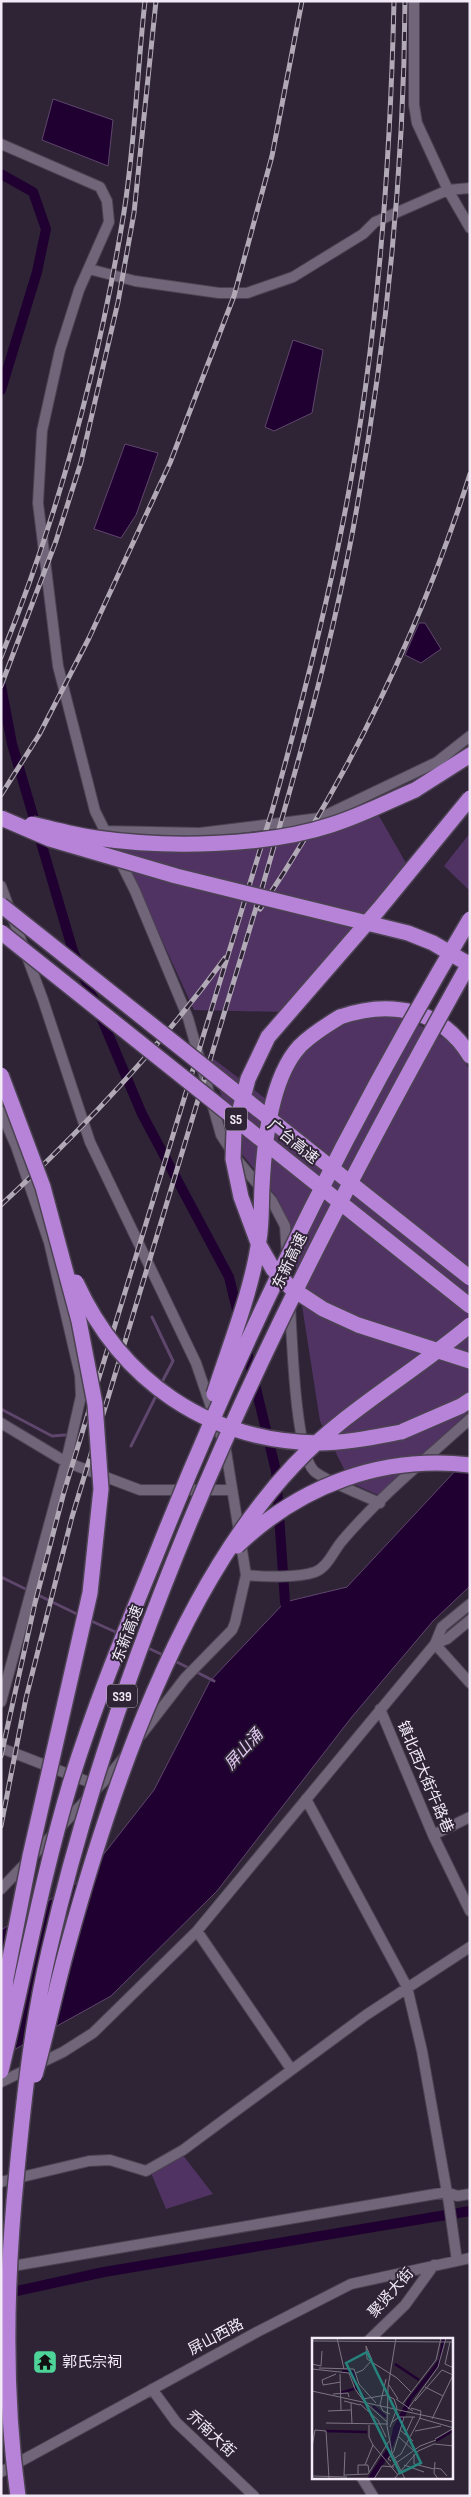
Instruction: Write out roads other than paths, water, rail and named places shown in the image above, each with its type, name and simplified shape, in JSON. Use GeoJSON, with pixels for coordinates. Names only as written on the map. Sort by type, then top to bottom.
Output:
{"type":"FeatureCollection","features":[{"type":"Feature","properties":{"kind":"highway"},"geometry":{"type":"LineString","coordinates":[[1,816],[95,838],[137,842],[206,842],[269,838],[306,832],[361,814],[415,790],[470,755]]}},
{"type":"Feature","properties":{"kind":"highway"},"geometry":{"type":"LineString","coordinates":[[470,798],[379,910],[268,1036],[254,1062],[246,1087],[234,1132],[232,1159],[243,1204],[258,1243],[273,1270],[291,1288],[323,1309],[358,1325],[470,1360]]}},
{"type":"Feature","properties":{"kind":"highway"},"geometry":{"type":"LineString","coordinates":[[1,816],[50,839],[139,866],[239,893],[408,933],[433,943],[470,964]]}},
{"type":"Feature","properties":{"kind":"highway","name":"广台高速"},"geometry":{"type":"LineString","coordinates":[[1,905],[470,1278]]}},
{"type":"Feature","properties":{"kind":"highway","name":"东新高速"},"geometry":{"type":"LineString","coordinates":[[1,2071],[70,1784],[107,1677],[195,1457],[309,1214],[366,1105],[470,920]]}},
{"type":"Feature","properties":{"kind":"highway","name":"广台高速"},"geometry":{"type":"LineString","coordinates":[[1,932],[470,1306]]}},
{"type":"Feature","properties":{"kind":"highway","name":"东新高速"},"geometry":{"type":"LineString","coordinates":[[18,2496],[7,2312],[10,2229],[21,2125],[35,2025],[48,1954],[70,1866],[101,1759],[194,1511],[281,1318],[364,1153],[470,964]]}},
{"type":"Feature","properties":{"kind":"highway"},"geometry":{"type":"LineString","coordinates":[[195,1457],[254,1266],[260,1239],[262,1184],[269,1123],[281,1081],[294,1054],[314,1032],[340,1017],[356,1011],[380,1008],[424,1014],[452,1034],[470,1056]]}},
{"type":"Feature","properties":{"kind":"highway"},"geometry":{"type":"LineString","coordinates":[[1,1075],[43,1187],[79,1321],[95,1404],[101,1489],[90,1593],[30,1856],[6,1978],[1,2034]]}},
{"type":"Feature","properties":{"kind":"highway"},"geometry":{"type":"LineString","coordinates":[[58,1244],[90,1313],[114,1347],[146,1380],[179,1404],[243,1433],[276,1440],[320,1443],[360,1439],[401,1432],[453,1410],[470,1400]]}},
{"type":"Feature","properties":{"kind":"highway"},"geometry":{"type":"LineString","coordinates":[[21,2125],[43,2048],[67,1947],[94,1854],[116,1789],[170,1660],[218,1567],[257,1506],[310,1449],[352,1412],[470,1326]]}},
{"type":"Feature","properties":{"kind":"highway"},"geometry":{"type":"LineString","coordinates":[[218,1567],[236,1547],[271,1516],[301,1498],[345,1477],[373,1470],[417,1463],[470,1465]]}},
{"type":"Feature","properties":{"kind":"street"},"geometry":{"type":"LineString","coordinates":[[414,1],[414,104],[418,123],[448,190],[470,228]]}},
{"type":"Feature","properties":{"kind":"street"},"geometry":{"type":"LineString","coordinates":[[1,144],[100,187],[107,201],[109,222],[79,290],[60,350],[42,431],[38,503],[58,666],[95,811],[135,891],[188,1018],[221,1135],[238,1161],[272,1201],[285,1226],[295,1376],[304,1450],[314,1471],[380,1503]]}},
{"type":"Feature","properties":{"kind":"street"},"geometry":{"type":"LineString","coordinates":[[89,269],[135,281],[219,293],[247,293],[292,277],[363,234],[374,222],[448,190],[470,188]]}},
{"type":"Feature","properties":{"kind":"street"},"geometry":{"type":"LineString","coordinates":[[105,831],[200,833],[320,818],[437,762],[470,736]]}},
{"type":"Feature","properties":{"kind":"street"},"geometry":{"type":"LineString","coordinates":[[1,886],[43,1000],[90,1142],[196,1363],[226,1452],[246,1575],[232,1630],[185,1678],[100,1786],[1,1889]]}},
{"type":"Feature","properties":{"kind":"street"},"geometry":{"type":"LineString","coordinates":[[1,1112],[16,1146],[49,1242],[80,1375],[81,1396],[66,1462],[1,1702]]}},
{"type":"Feature","properties":{"kind":"street"},"geometry":{"type":"LineString","coordinates":[[246,1575],[264,1577],[301,1574],[315,1572],[324,1566],[342,1541],[470,1419]]}},
{"type":"Feature","properties":{"kind":"street"},"geometry":{"type":"LineString","coordinates":[[1,1423],[66,1462],[140,1490],[232,1490]]}},
{"type":"Feature","properties":{"kind":"street"},"geometry":{"type":"LineString","coordinates":[[1,2082],[63,2052],[93,2032],[197,1931],[434,1644],[442,1627],[470,1604]]}},
{"type":"Feature","properties":{"kind":"street"},"geometry":{"type":"LineString","coordinates":[[434,1644],[447,1639],[470,1620]]}},
{"type":"Feature","properties":{"kind":"street"},"geometry":{"type":"LineString","coordinates":[[434,1644],[470,1683]]}},
{"type":"Feature","properties":{"kind":"street","name":"镇北西大街牛路巷"},"geometry":{"type":"LineString","coordinates":[[380,1709],[433,1835],[470,1911]]}},
{"type":"Feature","properties":{"kind":"street"},"geometry":{"type":"LineString","coordinates":[[1,1748],[100,1786]]}},
{"type":"Feature","properties":{"kind":"street"},"geometry":{"type":"LineString","coordinates":[[306,1799],[407,1987],[422,2051],[450,2204],[457,2261]]}},
{"type":"Feature","properties":{"kind":"street"},"geometry":{"type":"LineString","coordinates":[[433,1835],[470,1817]]}},
{"type":"Feature","properties":{"kind":"street"},"geometry":{"type":"LineString","coordinates":[[197,1931],[291,2069]]}},
{"type":"Feature","properties":{"kind":"street"},"geometry":{"type":"LineString","coordinates":[[1,2182],[88,2160],[110,2160],[146,2171],[183,2150],[291,2069],[407,1987],[470,1947]]}},
{"type":"Feature","properties":{"kind":"street"},"geometry":{"type":"LineString","coordinates":[[1,2268],[447,2192],[457,2196],[470,2194]]}},
{"type":"Feature","properties":{"kind":"street","name":"屏山西路"},"geometry":{"type":"LineString","coordinates":[[1,2472],[152,2389],[351,2284],[470,2258]]}},
{"type":"Feature","properties":{"kind":"street","name":"聚贤大街"},"geometry":{"type":"LineString","coordinates":[[372,2338],[405,2305],[434,2265]]}},
{"type":"Feature","properties":{"kind":"street","name":"乔南大街"},"geometry":{"type":"LineString","coordinates":[[152,2389],[176,2422],[254,2496]]}},
{"type":"Feature","properties":{"kind":"street"},"geometry":{"type":"LineString","coordinates":[[363,2480],[373,2496]]}},
{"type":"Feature","properties":{"kind":"water"},"geometry":{"type":"Polygon","coordinates":[[[53,99],[113,120],[108,166],[42,140],[53,99]]]}},
{"type":"Feature","properties":{"kind":"water"},"geometry":{"type":"Polygon","coordinates":[[[293,340],[323,350],[312,413],[274,431],[265,427],[293,340]]]}},
{"type":"Feature","properties":{"kind":"water"},"geometry":{"type":"Polygon","coordinates":[[[125,444],[158,453],[136,515],[121,538],[94,529],[125,444]]]}},
{"type":"Feature","properties":{"kind":"water"},"geometry":{"type":"Polygon","coordinates":[[[419,623],[425,623],[441,649],[421,663],[405,655],[419,623]]]}},
{"type":"Feature","properties":{"kind":"water","name":"屏山涌"},"geometry":{"type":"Polygon","coordinates":[[[470,1455],[470,1586],[433,1621],[351,1718],[217,1891],[111,1996],[1,2057],[1,1930],[85,1878],[154,1790],[210,1681],[285,1602],[347,1587],[470,1455]]]}},
{"type":"Feature","properties":{"kind":"waterway"},"geometry":{"type":"LineString","coordinates":[[1,174],[33,192],[46,229],[37,272],[1,390]]}},
{"type":"Feature","properties":{"kind":"waterway"},"geometry":{"type":"LineString","coordinates":[[1,686],[12,744],[73,951],[142,1114],[229,1277],[276,1471],[285,1602],[288,1613]]}},
{"type":"Feature","properties":{"kind":"waterway"},"geometry":{"type":"LineString","coordinates":[[152,1317],[173,1361],[161,1384]]}},
{"type":"Feature","properties":{"kind":"waterway"},"geometry":{"type":"LineString","coordinates":[[131,1446],[158,1392]]}},
{"type":"Feature","properties":{"kind":"waterway"},"geometry":{"type":"LineString","coordinates":[[1,1409],[52,1436],[65,1435]]}},
{"type":"Feature","properties":{"kind":"waterway"},"geometry":{"type":"LineString","coordinates":[[1,1577],[81,1616]]}},
{"type":"Feature","properties":{"kind":"waterway"},"geometry":{"type":"LineString","coordinates":[[89,1620],[120,1634]]}},
{"type":"Feature","properties":{"kind":"waterway"},"geometry":{"type":"LineString","coordinates":[[146,1647],[165,1656]]}},
{"type":"Feature","properties":{"kind":"waterway"},"geometry":{"type":"LineString","coordinates":[[173,1660],[214,1681]]}},
{"type":"Feature","properties":{"kind":"waterway"},"geometry":{"type":"LineString","coordinates":[[3,2294],[104,2272],[470,2211]]}},
{"type":"Feature","properties":{"kind":"railway"},"geometry":{"type":"LineString","coordinates":[[1,657],[22,603],[59,494],[75,438],[102,326],[128,186],[145,1]]}},
{"type":"Feature","properties":{"kind":"railway"},"geometry":{"type":"LineString","coordinates":[[1,686],[56,541],[81,462],[118,302],[134,213],[156,1]]}},
{"type":"Feature","properties":{"kind":"railway"},"geometry":{"type":"LineString","coordinates":[[1,795],[39,735],[89,638],[170,463],[234,296],[272,156],[302,1]]}},
{"type":"Feature","properties":{"kind":"railway"},"geometry":{"type":"LineString","coordinates":[[1,1756],[35,1603],[64,1492],[272,811],[328,595],[355,458],[373,328],[385,197],[394,1]]}},
{"type":"Feature","properties":{"kind":"railway"},"geometry":{"type":"LineString","coordinates":[[1,1826],[26,1698],[72,1517],[262,888],[303,744],[339,599],[368,439],[392,252],[401,127],[405,1]]}},
{"type":"Feature","properties":{"kind":"railway"},"geometry":{"type":"LineString","coordinates":[[260,909],[324,806],[380,699],[406,644],[429,588],[470,474]]}},
{"type":"Feature","properties":{"kind":"railway"},"geometry":{"type":"LineString","coordinates":[[1,1205],[119,1087],[174,1024],[225,958]]}},
{"type":"Feature","properties":{"kind":"place","name":"郭氏宗祠"},"geometry":{"type":"Point","coordinates":[45,2362]}}]}
